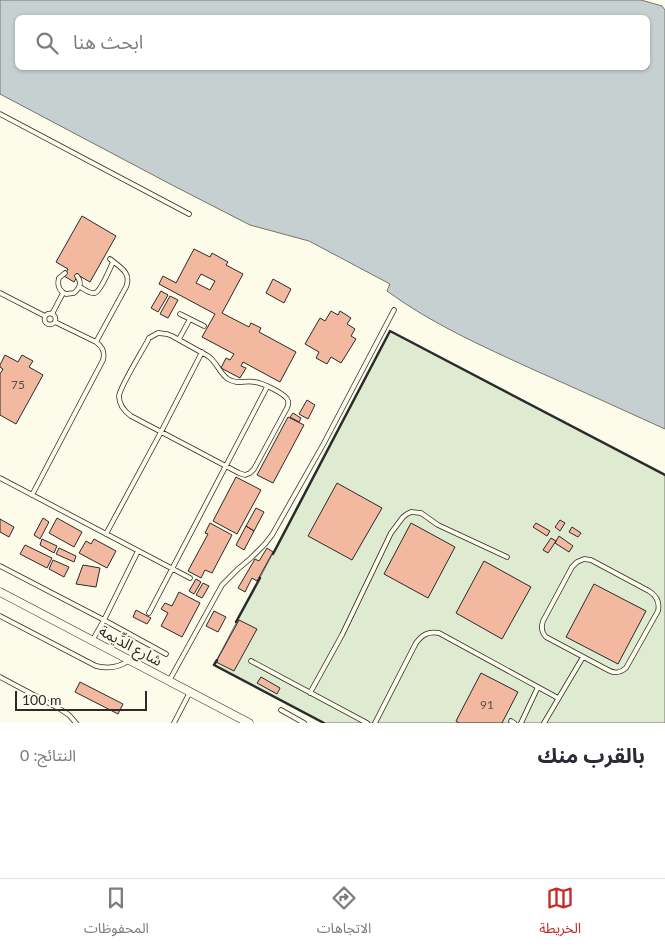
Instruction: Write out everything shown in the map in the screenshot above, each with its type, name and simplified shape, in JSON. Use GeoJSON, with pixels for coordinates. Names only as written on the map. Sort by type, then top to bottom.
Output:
{"type":"FeatureCollection","features":[{"type":"Feature","properties":{"kind":"street","name":"شارع الدِّيمة"},"geometry":{"type":"LineString","coordinates":[[0,592],[250,723]]}},
{"type":"Feature","properties":{"kind":"lane"},"geometry":{"type":"LineString","coordinates":[[0,114],[189,214]]}},
{"type":"Feature","properties":{"kind":"lane"},"geometry":{"type":"LineString","coordinates":[[80,287],[91,293],[97,292],[112,260],[126,273],[127,284],[96,342]]}},
{"type":"Feature","properties":{"kind":"lane"},"geometry":{"type":"LineString","coordinates":[[65,272],[58,282],[63,293],[74,293],[80,287]]}},
{"type":"Feature","properties":{"kind":"lane"},"geometry":{"type":"LineString","coordinates":[[77,276],[80,287]]}},
{"type":"Feature","properties":{"kind":"lane"},"geometry":{"type":"LineString","coordinates":[[0,293],[45,316],[52,314]]}},
{"type":"Feature","properties":{"kind":"lane"},"geometry":{"type":"LineString","coordinates":[[52,314],[63,293]]}},
{"type":"Feature","properties":{"kind":"lane"},"geometry":{"type":"LineString","coordinates":[[169,681],[222,585],[272,535],[324,443],[394,310]]}},
{"type":"Feature","properties":{"kind":"lane"},"geometry":{"type":"LineString","coordinates":[[52,314],[55,317],[55,322]]}},
{"type":"Feature","properties":{"kind":"lane"},"geometry":{"type":"LineString","coordinates":[[180,314],[204,326]]}},
{"type":"Feature","properties":{"kind":"lane"},"geometry":{"type":"LineString","coordinates":[[45,316],[45,322],[48,325],[55,322]]}},
{"type":"Feature","properties":{"kind":"lane"},"geometry":{"type":"LineString","coordinates":[[180,340],[190,319]]}},
{"type":"Feature","properties":{"kind":"lane"},"geometry":{"type":"LineString","coordinates":[[32,495],[104,355],[100,345],[96,342],[55,322]]}},
{"type":"Feature","properties":{"kind":"lane"},"geometry":{"type":"LineString","coordinates":[[167,334],[202,352],[213,360],[221,373],[230,380],[240,383],[256,382],[268,386],[286,396],[288,401],[287,408],[252,471],[248,474],[242,474],[161,432],[122,408],[120,392],[149,338],[153,335],[167,334]]}},
{"type":"Feature","properties":{"kind":"lane"},"geometry":{"type":"LineString","coordinates":[[106,534],[202,352]]}},
{"type":"Feature","properties":{"kind":"lane"},"geometry":{"type":"LineString","coordinates":[[149,613],[268,386]]}},
{"type":"Feature","properties":{"kind":"lane"},"geometry":{"type":"LineString","coordinates":[[0,478],[190,578]]}},
{"type":"Feature","properties":{"kind":"lane"},"geometry":{"type":"LineString","coordinates":[[310,692],[342,635],[392,533],[407,514],[411,512],[421,513],[438,525],[507,557]]}},
{"type":"Feature","properties":{"kind":"lane"},"geometry":{"type":"LineString","coordinates":[[92,641],[138,551]]}},
{"type":"Feature","properties":{"kind":"lane"},"geometry":{"type":"LineString","coordinates":[[587,559],[653,593],[658,600],[659,608],[637,650],[623,671],[612,672],[583,657],[546,637],[541,628],[572,567],[580,560],[587,559]]}},
{"type":"Feature","properties":{"kind":"lane"},"geometry":{"type":"LineString","coordinates":[[0,566],[166,654]]}},
{"type":"Feature","properties":{"kind":"lane"},"geometry":{"type":"LineString","coordinates":[[0,616],[96,666],[117,667],[129,660]]}},
{"type":"Feature","properties":{"kind":"lane"},"geometry":{"type":"LineString","coordinates":[[375,723],[416,643],[423,635],[433,632],[558,698]]}},
{"type":"Feature","properties":{"kind":"lane"},"geometry":{"type":"LineString","coordinates":[[544,723],[583,657]]}},
{"type":"Feature","properties":{"kind":"lane"},"geometry":{"type":"LineString","coordinates":[[251,661],[367,723]]}},
{"type":"Feature","properties":{"kind":"lane"},"geometry":{"type":"LineString","coordinates":[[0,678],[60,709],[76,723]]}},
{"type":"Feature","properties":{"kind":"lane"},"geometry":{"type":"LineString","coordinates":[[521,723],[538,687]]}},
{"type":"Feature","properties":{"kind":"lane"},"geometry":{"type":"LineString","coordinates":[[174,723],[190,692]]}},
{"type":"Feature","properties":{"kind":"lane"},"geometry":{"type":"LineString","coordinates":[[281,710],[304,723]]}},
{"type":"Feature","properties":{"kind":"green space"},"geometry":{"type":"Polygon","coordinates":[[[390,331],[665,475],[665,723],[324,723],[214,665],[390,331]]]}},
{"type":"Feature","properties":{"kind":"shaded area"},"geometry":{"type":"Polygon","coordinates":[[[0,0],[641,0],[662,6],[665,10],[665,429],[458,334],[422,314],[387,291],[390,284],[309,241],[250,225],[0,94],[0,0]]]}},
{"type":"Feature","properties":{"kind":"building"},"geometry":{"type":"Polygon","coordinates":[[[82,216],[116,236],[90,282],[78,275],[74,282],[64,276],[68,269],[56,262],[82,216]]]}},
{"type":"Feature","properties":{"kind":"building"},"geometry":{"type":"Polygon","coordinates":[[[194,249],[210,257],[212,253],[228,262],[226,265],[243,274],[222,313],[249,327],[251,323],[261,328],[259,332],[296,352],[280,382],[243,362],[241,366],[246,368],[240,378],[221,368],[226,358],[230,360],[234,354],[202,337],[215,314],[159,284],[163,276],[176,283],[194,249]],[[201,274],[196,283],[210,290],[215,281],[201,274]]]}},
{"type":"Feature","properties":{"kind":"building"},"geometry":{"type":"Polygon","coordinates":[[[273,279],[291,289],[284,303],[266,293],[273,279]]]}},
{"type":"Feature","properties":{"kind":"building"},"geometry":{"type":"Polygon","coordinates":[[[161,291],[168,295],[158,312],[151,308],[161,291]]]}},
{"type":"Feature","properties":{"kind":"building"},"geometry":{"type":"Polygon","coordinates":[[[170,296],[178,300],[168,318],[160,314],[170,296]]]}},
{"type":"Feature","properties":{"kind":"building"},"geometry":{"type":"Polygon","coordinates":[[[331,311],[338,315],[340,311],[351,318],[347,324],[355,329],[351,336],[356,339],[341,363],[331,357],[327,364],[316,358],[319,352],[305,344],[320,318],[325,321],[331,311]]]}},
{"type":"Feature","properties":{"kind":"building"},"geometry":{"type":"Polygon","coordinates":[[[5,355],[18,362],[22,355],[33,361],[29,367],[43,375],[16,424],[0,415],[0,374],[3,369],[0,365],[5,355]]]}},
{"type":"Feature","properties":{"kind":"building"},"geometry":{"type":"Polygon","coordinates":[[[307,400],[315,405],[308,419],[299,414],[307,400]]]}},
{"type":"Feature","properties":{"kind":"building"},"geometry":{"type":"Polygon","coordinates":[[[293,413],[301,418],[299,422],[290,417],[293,413]]]}},
{"type":"Feature","properties":{"kind":"building"},"geometry":{"type":"Polygon","coordinates":[[[288,417],[304,425],[273,483],[257,475],[288,417]]]}},
{"type":"Feature","properties":{"kind":"building"},"geometry":{"type":"Polygon","coordinates":[[[236,477],[261,490],[237,534],[213,521],[236,477]]]}},
{"type":"Feature","properties":{"kind":"building"},"geometry":{"type":"Polygon","coordinates":[[[337,483],[382,508],[352,560],[308,536],[337,483]]]}},
{"type":"Feature","properties":{"kind":"building"},"geometry":{"type":"Polygon","coordinates":[[[256,508],[264,512],[254,531],[246,526],[256,508]]]}},
{"type":"Feature","properties":{"kind":"building"},"geometry":{"type":"Polygon","coordinates":[[[43,518],[49,522],[40,539],[34,535],[43,518]]]}},
{"type":"Feature","properties":{"kind":"building"},"geometry":{"type":"Polygon","coordinates":[[[57,518],[82,532],[74,547],[49,533],[57,518]]]}},
{"type":"Feature","properties":{"kind":"building"},"geometry":{"type":"Polygon","coordinates":[[[0,519],[14,527],[9,537],[0,532],[0,519]]]}},
{"type":"Feature","properties":{"kind":"building"},"geometry":{"type":"Polygon","coordinates":[[[560,520],[565,523],[560,531],[555,527],[560,520]]]}},
{"type":"Feature","properties":{"kind":"building"},"geometry":{"type":"Polygon","coordinates":[[[210,523],[232,535],[212,573],[205,570],[201,578],[188,571],[208,534],[205,533],[210,523]]]}},
{"type":"Feature","properties":{"kind":"building"},"geometry":{"type":"Polygon","coordinates":[[[411,523],[455,547],[428,598],[384,574],[411,523]]]}},
{"type":"Feature","properties":{"kind":"building"},"geometry":{"type":"Polygon","coordinates":[[[536,523],[550,531],[547,536],[533,527],[536,523]]]}},
{"type":"Feature","properties":{"kind":"building"},"geometry":{"type":"Polygon","coordinates":[[[246,526],[254,531],[244,550],[236,545],[246,526]]]}},
{"type":"Feature","properties":{"kind":"building"},"geometry":{"type":"Polygon","coordinates":[[[572,527],[581,533],[578,537],[569,532],[572,527]]]}},
{"type":"Feature","properties":{"kind":"building"},"geometry":{"type":"Polygon","coordinates":[[[559,536],[573,546],[569,552],[555,543],[559,536]]]}},
{"type":"Feature","properties":{"kind":"building"},"geometry":{"type":"Polygon","coordinates":[[[551,538],[556,541],[548,553],[543,550],[551,538]]]}},
{"type":"Feature","properties":{"kind":"building"},"geometry":{"type":"Polygon","coordinates":[[[42,539],[57,546],[54,553],[40,545],[42,539]]]}},
{"type":"Feature","properties":{"kind":"building"},"geometry":{"type":"Polygon","coordinates":[[[94,539],[116,551],[107,568],[79,553],[86,541],[91,544],[94,539]]]}},
{"type":"Feature","properties":{"kind":"building"},"geometry":{"type":"Polygon","coordinates":[[[25,545],[52,558],[47,568],[20,554],[25,545]]]}},
{"type":"Feature","properties":{"kind":"building"},"geometry":{"type":"Polygon","coordinates":[[[59,548],[76,556],[74,562],[56,554],[59,548]]]}},
{"type":"Feature","properties":{"kind":"building"},"geometry":{"type":"Polygon","coordinates":[[[267,548],[273,552],[257,581],[252,578],[245,592],[238,588],[255,559],[259,561],[267,548]]]}},
{"type":"Feature","properties":{"kind":"building"},"geometry":{"type":"Polygon","coordinates":[[[53,560],[69,567],[64,577],[49,569],[53,560]]]}},
{"type":"Feature","properties":{"kind":"building"},"geometry":{"type":"Polygon","coordinates":[[[484,561],[531,587],[502,639],[456,613],[484,561]]]}},
{"type":"Feature","properties":{"kind":"building"},"geometry":{"type":"Polygon","coordinates":[[[83,565],[100,568],[96,587],[76,584],[83,565]]]}},
{"type":"Feature","properties":{"kind":"building"},"geometry":{"type":"Polygon","coordinates":[[[196,579],[201,582],[194,594],[189,591],[196,579]]]}},
{"type":"Feature","properties":{"kind":"building"},"geometry":{"type":"Polygon","coordinates":[[[203,583],[209,586],[202,598],[196,595],[203,583]]]}},
{"type":"Feature","properties":{"kind":"building"},"geometry":{"type":"Polygon","coordinates":[[[594,584],[646,611],[618,664],[566,637],[594,584]]]}},
{"type":"Feature","properties":{"kind":"building"},"geometry":{"type":"Polygon","coordinates":[[[179,592],[200,603],[182,637],[161,626],[168,613],[161,609],[165,603],[172,606],[179,592]]]}},
{"type":"Feature","properties":{"kind":"building"},"geometry":{"type":"Polygon","coordinates":[[[136,610],[151,618],[147,624],[133,617],[136,610]]]}},
{"type":"Feature","properties":{"kind":"building"},"geometry":{"type":"Polygon","coordinates":[[[214,611],[226,617],[218,632],[206,626],[214,611]]]}},
{"type":"Feature","properties":{"kind":"building"},"geometry":{"type":"Polygon","coordinates":[[[239,620],[257,629],[234,671],[216,662],[239,620]]]}},
{"type":"Feature","properties":{"kind":"building"},"geometry":{"type":"Polygon","coordinates":[[[481,673],[518,692],[502,723],[459,723],[456,721],[481,673]]]}},
{"type":"Feature","properties":{"kind":"building"},"geometry":{"type":"Polygon","coordinates":[[[261,677],[280,688],[277,694],[257,683],[261,677]]]}},
{"type":"Feature","properties":{"kind":"building"},"geometry":{"type":"Polygon","coordinates":[[[80,682],[123,704],[118,714],[75,692],[80,682]]]}},
{"type":"Feature","properties":{"kind":"wall"},"geometry":{"type":"LineString","coordinates":[[273,554],[390,331],[665,475]]}},
{"type":"Feature","properties":{"kind":"wall"},"geometry":{"type":"LineString","coordinates":[[236,622],[260,578]]}},
{"type":"Feature","properties":{"kind":"wall"},"geometry":{"type":"LineString","coordinates":[[217,660],[214,665],[324,723]]}}]}
